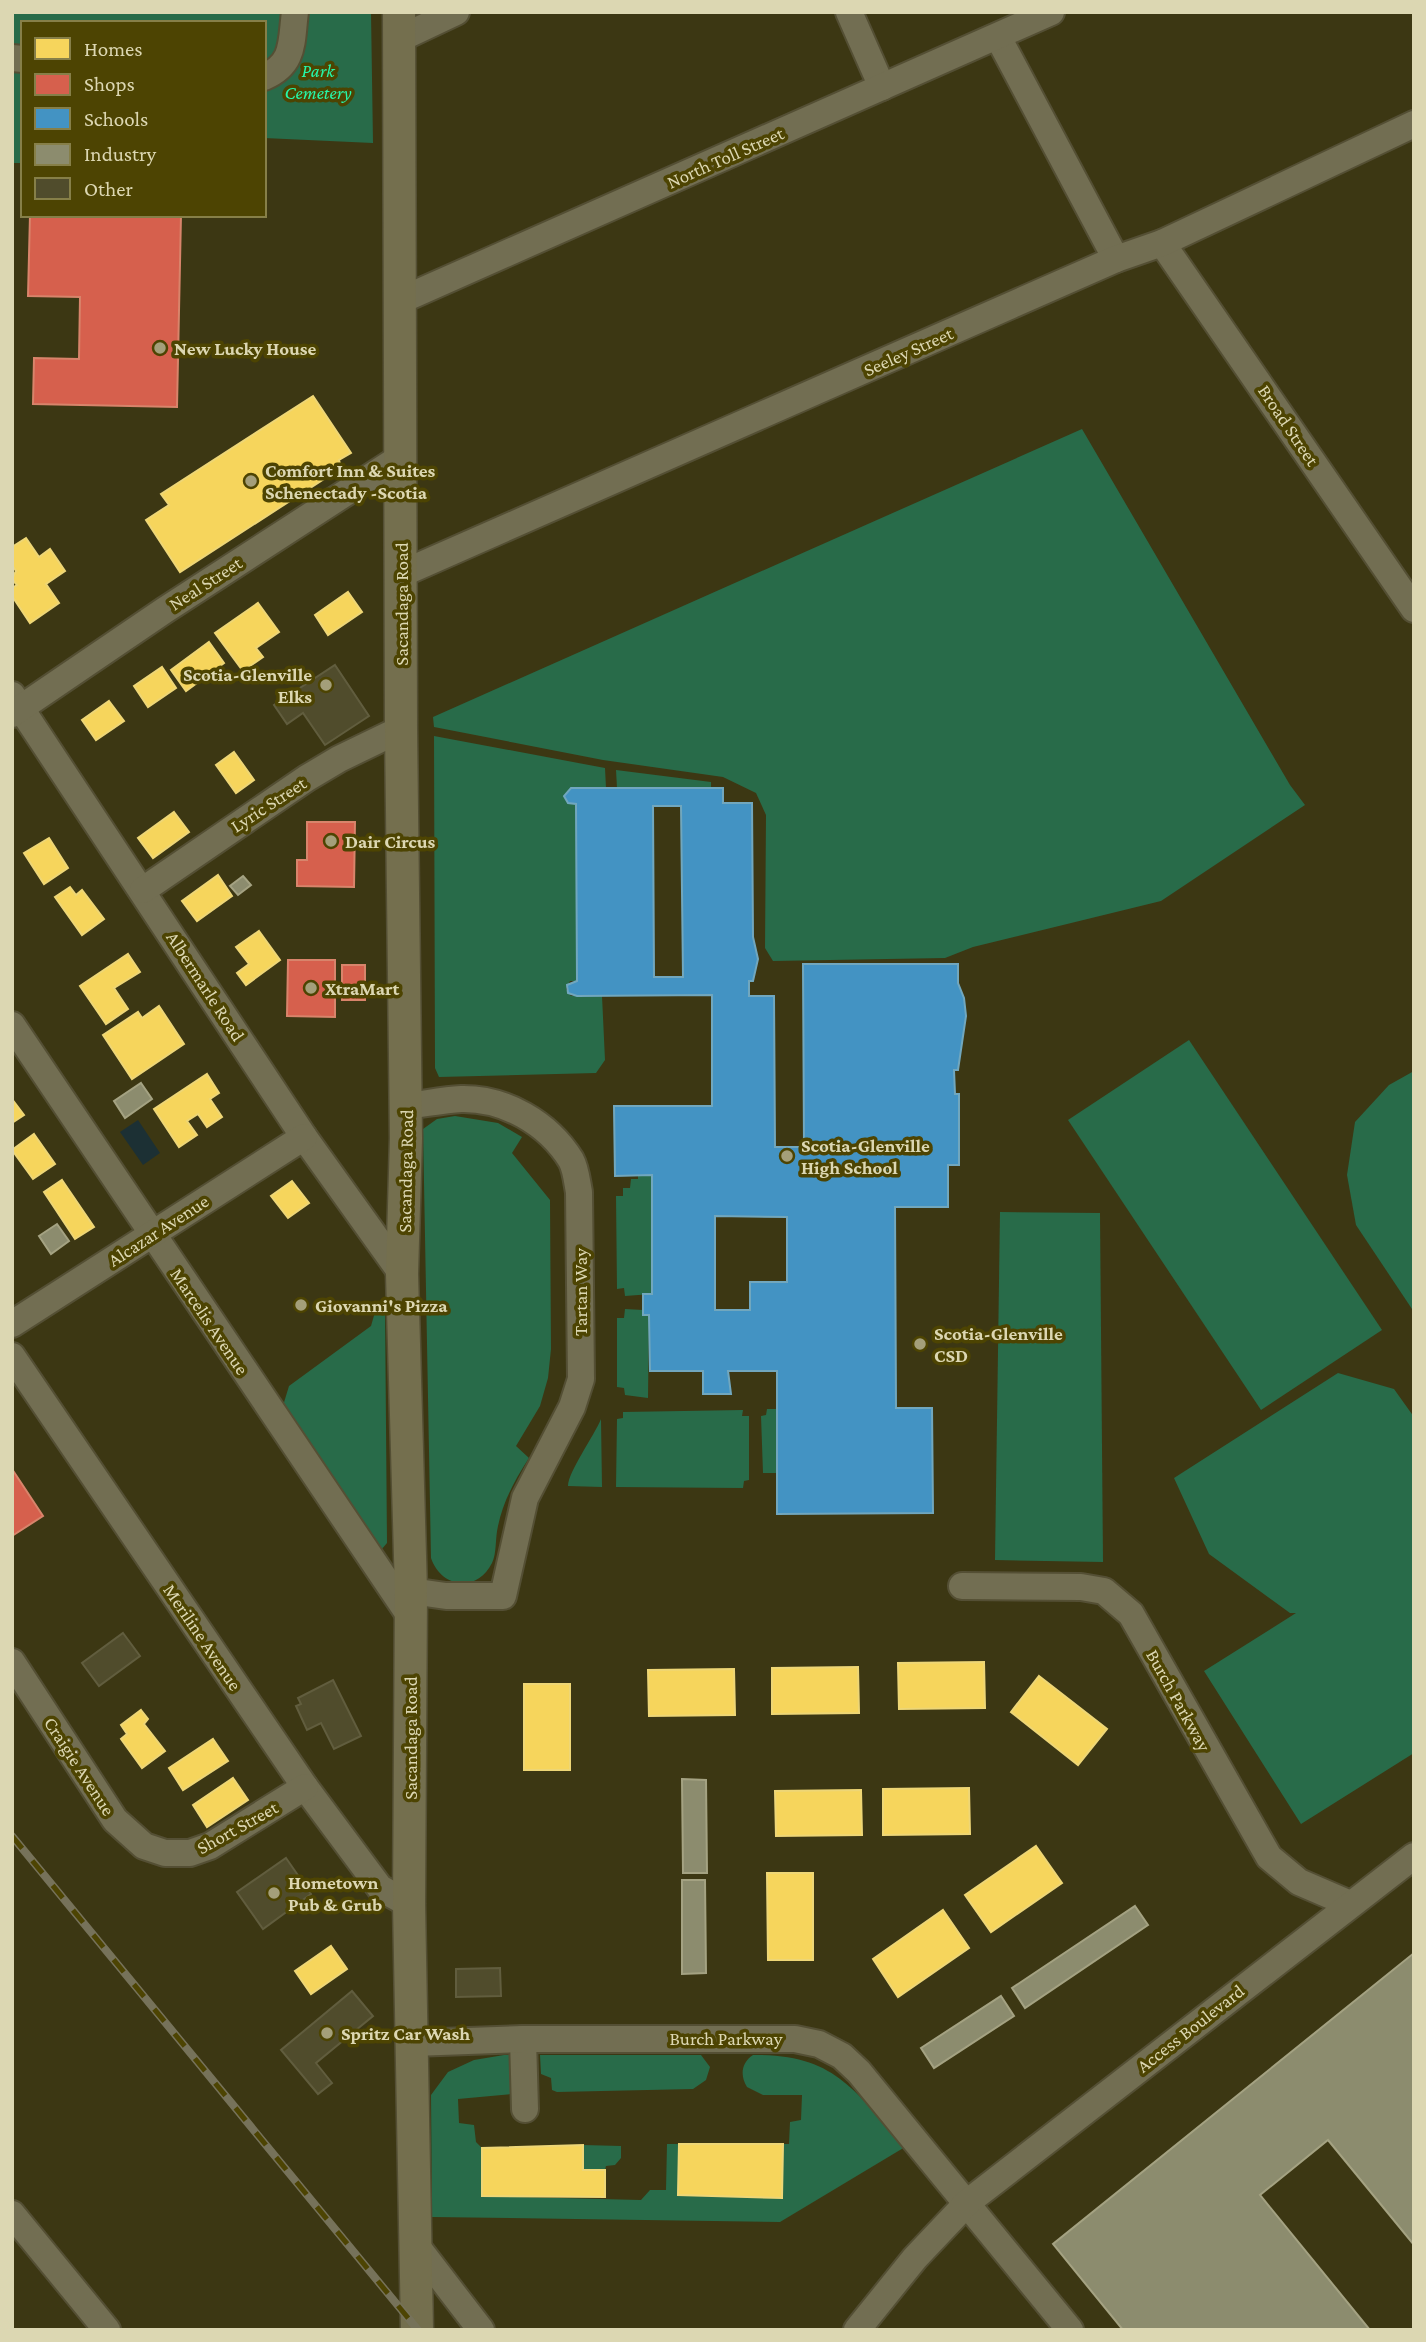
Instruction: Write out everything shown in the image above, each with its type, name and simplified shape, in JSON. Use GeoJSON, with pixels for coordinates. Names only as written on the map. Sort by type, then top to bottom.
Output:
{"type":"FeatureCollection","features":[{"type":"Feature","properties":{"kind":"main road","name":"Sacandaga Road"},"geometry":{"type":"LineString","coordinates":[[399,25],[401,729],[406,1106],[402,1274],[411,1603],[409,1904],[416,2330]]}},
{"type":"Feature","properties":{"kind":"street"},"geometry":{"type":"LineString","coordinates":[[266,77],[284,67],[290,52],[295,12]]}},
{"type":"Feature","properties":{"kind":"street"},"geometry":{"type":"LineString","coordinates":[[399,25],[456,12]]}},
{"type":"Feature","properties":{"kind":"street"},"geometry":{"type":"LineString","coordinates":[[849,12],[882,87]]}},
{"type":"Feature","properties":{"kind":"street","name":"North Toll Street"},"geometry":{"type":"LineString","coordinates":[[399,301],[1051,12]]}},
{"type":"Feature","properties":{"kind":"street"},"geometry":{"type":"LineString","coordinates":[[998,37],[1116,259]]}},
{"type":"Feature","properties":{"kind":"street","name":"Seeley Street"},"geometry":{"type":"LineString","coordinates":[[401,574],[1116,259],[1162,243],[1414,124]]}},
{"type":"Feature","properties":{"kind":"street","name":"Broad Street"},"geometry":{"type":"LineString","coordinates":[[1162,243],[1414,609]]}},
{"type":"Feature","properties":{"kind":"street","name":"Neal Street"},"geometry":{"type":"LineString","coordinates":[[15,706],[158,601],[401,457]]}},
{"type":"Feature","properties":{"kind":"street","name":"Albermarle Road"},"geometry":{"type":"LineString","coordinates":[[15,706],[143,890],[304,1137],[402,1274]]}},
{"type":"Feature","properties":{"kind":"street","name":"Lyric Street"},"geometry":{"type":"LineString","coordinates":[[143,890],[328,765],[401,729]]}},
{"type":"Feature","properties":{"kind":"street","name":"Marcelis Avenue"},"geometry":{"type":"LineString","coordinates":[[12,1025],[151,1234],[411,1603]]}},
{"type":"Feature","properties":{"kind":"street","name":"Tartan Way"},"geometry":{"type":"LineString","coordinates":[[406,1106],[462,1099],[502,1104],[534,1121],[552,1138],[572,1162],[579,1192],[580,1379],[572,1407],[525,1498],[502,1596],[446,1596],[411,1603]]}},
{"type":"Feature","properties":{"kind":"street","name":"Alcazar Avenue"},"geometry":{"type":"LineString","coordinates":[[12,1324],[304,1137]]}},
{"type":"Feature","properties":{"kind":"street","name":"Meriline Avenue"},"geometry":{"type":"LineString","coordinates":[[12,1356],[305,1787],[380,1888],[409,1904]]}},
{"type":"Feature","properties":{"kind":"street","name":"Burch Parkway"},"geometry":{"type":"LineString","coordinates":[[962,1586],[1081,1587],[1104,1591],[1131,1614],[1269,1857],[1300,1882],[1350,1904]]}},
{"type":"Feature","properties":{"kind":"street","name":"Craigie Avenue"},"geometry":{"type":"LineString","coordinates":[[12,1662],[115,1820],[144,1846],[165,1853]]}},
{"type":"Feature","properties":{"kind":"street","name":"Short Street"},"geometry":{"type":"LineString","coordinates":[[165,1853],[190,1853],[210,1846],[305,1787]]}},
{"type":"Feature","properties":{"kind":"street","name":"Access Boulevard"},"geometry":{"type":"LineString","coordinates":[[857,2330],[915,2258],[968,2202],[1414,1856]]}},
{"type":"Feature","properties":{"kind":"street"},"geometry":{"type":"LineString","coordinates":[[523,2039],[525,2109]]}},
{"type":"Feature","properties":{"kind":"street","name":"Burch Parkway"},"geometry":{"type":"LineString","coordinates":[[413,2043],[523,2039],[795,2039],[819,2045],[842,2056],[859,2072],[1070,2330]]}},
{"type":"Feature","properties":{"kind":"street"},"geometry":{"type":"LineString","coordinates":[[12,2214],[107,2330]]}},
{"type":"Feature","properties":{"kind":"street"},"geometry":{"type":"LineString","coordinates":[[415,2244],[481,2330]]}},
{"type":"Feature","properties":{"kind":"green space","name":"Park Cemetery"},"geometry":{"type":"Polygon","coordinates":[[[12,12],[371,12],[373,143],[266,138],[266,21],[21,21],[21,163],[12,163],[12,12]]]}},
{"type":"Feature","properties":{"kind":"green space"},"geometry":{"type":"Polygon","coordinates":[[[1082,429],[1290,785],[1305,805],[1161,901],[973,947],[945,958],[773,961],[765,948],[766,815],[756,793],[723,777],[603,760],[434,727],[433,717],[1082,429]]]}},
{"type":"Feature","properties":{"kind":"green space"},"geometry":{"type":"Polygon","coordinates":[[[434,736],[605,768],[606,788],[571,788],[564,796],[568,803],[576,804],[577,981],[570,981],[566,989],[571,996],[602,996],[605,1060],[596,1073],[439,1077],[435,1068],[434,736]]]}},
{"type":"Feature","properties":{"kind":"green space"},"geometry":{"type":"Polygon","coordinates":[[[616,770],[711,782],[711,788],[617,788],[616,770]]]}},
{"type":"Feature","properties":{"kind":"green space"},"geometry":{"type":"Polygon","coordinates":[[[1189,1040],[1382,1330],[1261,1410],[1068,1120],[1189,1040]]]}},
{"type":"Feature","properties":{"kind":"green space"},"geometry":{"type":"Polygon","coordinates":[[[1414,1071],[1414,1312],[1356,1225],[1347,1175],[1355,1122],[1389,1085],[1414,1071]]]}},
{"type":"Feature","properties":{"kind":"green space"},"geometry":{"type":"Polygon","coordinates":[[[455,1116],[498,1123],[522,1137],[512,1153],[550,1200],[551,1349],[548,1378],[540,1406],[516,1446],[529,1458],[503,1508],[492,1563],[485,1573],[469,1583],[451,1581],[443,1576],[431,1558],[423,1129],[437,1119],[455,1116]]]}},
{"type":"Feature","properties":{"kind":"green space"},"geometry":{"type":"Polygon","coordinates":[[[638,1175],[652,1175],[652,1294],[625,1296],[624,1288],[617,1289],[616,1196],[623,1196],[623,1188],[630,1188],[631,1179],[638,1179],[638,1175]]]}},
{"type":"Feature","properties":{"kind":"green space"},"geometry":{"type":"Polygon","coordinates":[[[1000,1212],[1100,1213],[1103,1562],[995,1560],[1000,1212]]]}},
{"type":"Feature","properties":{"kind":"green space"},"geometry":{"type":"Polygon","coordinates":[[[377,1305],[385,1305],[387,1543],[381,1550],[282,1409],[289,1386],[371,1326],[377,1305]]]}},
{"type":"Feature","properties":{"kind":"green space"},"geometry":{"type":"Polygon","coordinates":[[[625,1309],[643,1310],[649,1315],[648,1398],[625,1395],[624,1388],[617,1387],[617,1318],[624,1318],[625,1309]]]}},
{"type":"Feature","properties":{"kind":"green space"},"geometry":{"type":"Polygon","coordinates":[[[1338,1373],[1394,1389],[1414,1417],[1414,1753],[1301,1824],[1204,1671],[1296,1613],[1290,1613],[1209,1554],[1174,1478],[1338,1373]]]}},
{"type":"Feature","properties":{"kind":"green space"},"geometry":{"type":"Polygon","coordinates":[[[767,1409],[777,1409],[777,1473],[763,1473],[761,1416],[766,1415],[767,1409]]]}},
{"type":"Feature","properties":{"kind":"green space"},"geometry":{"type":"Polygon","coordinates":[[[743,1410],[742,1416],[749,1416],[749,1480],[744,1481],[743,1488],[616,1487],[617,1419],[623,1418],[623,1412],[743,1410]]]}},
{"type":"Feature","properties":{"kind":"green space"},"geometry":{"type":"Polygon","coordinates":[[[601,1419],[602,1487],[568,1486],[572,1472],[601,1419]]]}},
{"type":"Feature","properties":{"kind":"green space"},"geometry":{"type":"Polygon","coordinates":[[[519,2055],[512,2094],[458,2099],[459,2123],[474,2125],[476,2142],[482,2148],[482,2196],[641,2200],[650,2190],[666,2190],[667,2144],[679,2144],[679,2195],[781,2198],[783,2144],[789,2144],[790,2122],[801,2120],[802,2095],[763,2095],[747,2087],[743,2070],[753,2055],[781,2056],[805,2061],[824,2069],[856,2093],[905,2147],[780,2222],[432,2217],[431,2095],[448,2072],[474,2060],[519,2055]]]}},
{"type":"Feature","properties":{"kind":"green space"},"geometry":{"type":"Polygon","coordinates":[[[540,2055],[701,2055],[710,2067],[706,2080],[693,2089],[557,2092],[552,2090],[551,2078],[541,2074],[540,2055]]]}},
{"type":"Feature","properties":{"kind":"green space"},"geometry":{"type":"Polygon","coordinates":[[[583,2145],[621,2146],[621,2158],[615,2165],[606,2166],[605,2170],[583,2170],[583,2145]]]}},
{"type":"Feature","properties":{"kind":"water"},"geometry":{"type":"Polygon","coordinates":[[[138,1120],[160,1153],[143,1165],[120,1132],[138,1120]]]}},
{"type":"Feature","properties":{"kind":"building: Homes","name":"Comfort Inn & Suites Schenectady -Scotia"},"geometry":{"type":"Polygon","coordinates":[[[313,396],[351,453],[339,460],[341,468],[180,572],[146,520],[169,505],[161,494],[313,396]]]}},
{"type":"Feature","properties":{"kind":"building: Homes"},"geometry":{"type":"Polygon","coordinates":[[[26,538],[39,557],[50,549],[65,571],[46,584],[59,603],[30,623],[12,596],[12,588],[17,585],[12,579],[16,571],[12,565],[12,547],[26,538]]]}},
{"type":"Feature","properties":{"kind":"building: Homes"},"geometry":{"type":"Polygon","coordinates":[[[348,592],[362,612],[328,635],[315,615],[348,592]]]}},
{"type":"Feature","properties":{"kind":"building: Homes"},"geometry":{"type":"Polygon","coordinates":[[[258,603],[279,632],[256,648],[263,657],[243,671],[215,633],[258,603]]]}},
{"type":"Feature","properties":{"kind":"building: Homes"},"geometry":{"type":"Polygon","coordinates":[[[209,642],[224,663],[186,691],[171,670],[209,642]]]}},
{"type":"Feature","properties":{"kind":"building: Homes"},"geometry":{"type":"Polygon","coordinates":[[[162,667],[176,688],[148,707],[134,686],[162,667]]]}},
{"type":"Feature","properties":{"kind":"building: Homes"},"geometry":{"type":"Polygon","coordinates":[[[109,701],[124,721],[96,740],[82,720],[109,701]]]}},
{"type":"Feature","properties":{"kind":"building: Homes"},"geometry":{"type":"Polygon","coordinates":[[[234,752],[254,780],[236,793],[216,765],[234,752]]]}},
{"type":"Feature","properties":{"kind":"building: Homes"},"geometry":{"type":"Polygon","coordinates":[[[174,812],[189,832],[153,858],[138,838],[174,812]]]}},
{"type":"Feature","properties":{"kind":"building: Homes"},"geometry":{"type":"Polygon","coordinates":[[[49,838],[68,868],[44,884],[24,853],[49,838]]]}},
{"type":"Feature","properties":{"kind":"building: Homes"},"geometry":{"type":"Polygon","coordinates":[[[218,875],[232,896],[197,921],[182,901],[218,875]]]}},
{"type":"Feature","properties":{"kind":"building: Homes"},"geometry":{"type":"Polygon","coordinates":[[[70,887],[76,895],[82,890],[104,919],[82,935],[55,897],[70,887]]]}},
{"type":"Feature","properties":{"kind":"building: Homes"},"geometry":{"type":"Polygon","coordinates":[[[259,931],[280,960],[246,985],[237,973],[249,964],[236,947],[259,931]]]}},
{"type":"Feature","properties":{"kind":"building: Homes"},"geometry":{"type":"Polygon","coordinates":[[[128,954],[140,972],[114,988],[128,1009],[106,1024],[80,986],[128,954]]]}},
{"type":"Feature","properties":{"kind":"building: Homes"},"geometry":{"type":"Polygon","coordinates":[[[159,1006],[184,1044],[132,1079],[103,1035],[138,1012],[142,1018],[159,1006]]]}},
{"type":"Feature","properties":{"kind":"building: Homes"},"geometry":{"type":"Polygon","coordinates":[[[207,1074],[219,1093],[210,1099],[222,1117],[207,1127],[198,1114],[187,1121],[197,1135],[179,1147],[154,1109],[207,1074]]]}},
{"type":"Feature","properties":{"kind":"building: Homes"},"geometry":{"type":"Polygon","coordinates":[[[12,1099],[24,1115],[12,1123],[12,1099]]]}},
{"type":"Feature","properties":{"kind":"building: Homes"},"geometry":{"type":"Polygon","coordinates":[[[34,1134],[55,1164],[33,1179],[12,1150],[34,1134]]]}},
{"type":"Feature","properties":{"kind":"building: Homes"},"geometry":{"type":"Polygon","coordinates":[[[62,1180],[94,1227],[75,1239],[44,1192],[62,1180]]]}},
{"type":"Feature","properties":{"kind":"building: Homes"},"geometry":{"type":"Polygon","coordinates":[[[292,1181],[309,1203],[288,1218],[271,1196],[292,1181]]]}},
{"type":"Feature","properties":{"kind":"building: Homes"},"geometry":{"type":"Polygon","coordinates":[[[984,1662],[985,1708],[899,1709],[898,1663],[984,1662]]]}},
{"type":"Feature","properties":{"kind":"building: Homes"},"geometry":{"type":"Polygon","coordinates":[[[858,1667],[859,1713],[772,1714],[772,1668],[858,1667]]]}},
{"type":"Feature","properties":{"kind":"building: Homes"},"geometry":{"type":"Polygon","coordinates":[[[734,1669],[735,1715],[649,1716],[648,1670],[734,1669]]]}},
{"type":"Feature","properties":{"kind":"building: Homes"},"geometry":{"type":"Polygon","coordinates":[[[1039,1676],[1107,1729],[1078,1765],[1011,1712],[1039,1676]]]}},
{"type":"Feature","properties":{"kind":"building: Homes"},"geometry":{"type":"Polygon","coordinates":[[[524,1684],[570,1684],[570,1770],[524,1770],[524,1684]]]}},
{"type":"Feature","properties":{"kind":"building: Homes"},"geometry":{"type":"Polygon","coordinates":[[[141,1710],[148,1719],[144,1724],[165,1751],[142,1768],[121,1739],[127,1734],[121,1725],[141,1710]]]}},
{"type":"Feature","properties":{"kind":"building: Homes"},"geometry":{"type":"Polygon","coordinates":[[[213,1739],[228,1761],[183,1790],[169,1768],[213,1739]]]}},
{"type":"Feature","properties":{"kind":"building: Homes"},"geometry":{"type":"Polygon","coordinates":[[[233,1778],[248,1800],[207,1827],[193,1805],[233,1778]]]}},
{"type":"Feature","properties":{"kind":"building: Homes"},"geometry":{"type":"Polygon","coordinates":[[[969,1788],[970,1834],[883,1835],[883,1789],[969,1788]]]}},
{"type":"Feature","properties":{"kind":"building: Homes"},"geometry":{"type":"Polygon","coordinates":[[[861,1790],[862,1835],[776,1836],[775,1791],[861,1790]]]}},
{"type":"Feature","properties":{"kind":"building: Homes"},"geometry":{"type":"Polygon","coordinates":[[[1036,1846],[1062,1883],[991,1932],[965,1895],[1036,1846]]]}},
{"type":"Feature","properties":{"kind":"building: Homes"},"geometry":{"type":"Polygon","coordinates":[[[767,1873],[813,1873],[813,1960],[768,1960],[767,1873]]]}},
{"type":"Feature","properties":{"kind":"building: Homes"},"geometry":{"type":"Polygon","coordinates":[[[943,1910],[969,1948],[898,1997],[873,1959],[943,1910]]]}},
{"type":"Feature","properties":{"kind":"building: Homes"},"geometry":{"type":"Polygon","coordinates":[[[331,1946],[347,1969],[311,1994],[295,1971],[331,1946]]]}},
{"type":"Feature","properties":{"kind":"building: Homes"},"geometry":{"type":"Polygon","coordinates":[[[679,2144],[783,2144],[782,2198],[678,2195],[679,2144]]]}},
{"type":"Feature","properties":{"kind":"building: Homes"},"geometry":{"type":"Polygon","coordinates":[[[583,2145],[583,2170],[605,2170],[605,2197],[482,2196],[482,2148],[583,2145]]]}},
{"type":"Feature","properties":{"kind":"building: Shops"},"geometry":{"type":"Polygon","coordinates":[[[30,217],[181,217],[177,407],[33,404],[34,358],[79,359],[80,297],[28,296],[30,217]]]}},
{"type":"Feature","properties":{"kind":"building: Shops","name":"Dair Circus"},"geometry":{"type":"Polygon","coordinates":[[[307,822],[355,822],[354,887],[297,886],[297,860],[307,860],[307,822]]]}},
{"type":"Feature","properties":{"kind":"building: Shops","name":"XtraMart"},"geometry":{"type":"Polygon","coordinates":[[[288,960],[335,960],[335,1017],[287,1016],[288,960]]]}},
{"type":"Feature","properties":{"kind":"building: Shops"},"geometry":{"type":"Polygon","coordinates":[[[342,965],[365,965],[365,1000],[342,1000],[342,965]]]}},
{"type":"Feature","properties":{"kind":"building: Shops"},"geometry":{"type":"Polygon","coordinates":[[[12,1469],[43,1516],[12,1536],[12,1469]]]}},
{"type":"Feature","properties":{"kind":"building: Schools","name":"Scotia-Glenville High School"},"geometry":{"type":"Polygon","coordinates":[[[571,788],[723,788],[723,803],[752,803],[753,937],[758,959],[753,981],[749,981],[749,996],[774,996],[775,1147],[804,1147],[803,964],[958,964],[958,983],[964,998],[966,1016],[958,1070],[954,1070],[955,1094],[959,1094],[959,1165],[948,1165],[948,1207],[895,1207],[896,1408],[932,1408],[933,1513],[777,1514],[777,1371],[728,1371],[731,1394],[703,1394],[703,1371],[650,1371],[649,1315],[643,1315],[643,1294],[652,1294],[652,1175],[615,1176],[614,1106],[712,1106],[712,995],[577,996],[568,993],[567,985],[577,981],[576,804],[568,803],[564,796],[571,788]],[[653,806],[654,977],[683,977],[681,806],[653,806]],[[715,1216],[715,1310],[750,1310],[750,1282],[787,1282],[787,1217],[715,1216]]]}},
{"type":"Feature","properties":{"kind":"building: Industry"},"geometry":{"type":"Polygon","coordinates":[[[243,876],[251,885],[238,895],[230,886],[243,876]]]}},
{"type":"Feature","properties":{"kind":"building: Industry"},"geometry":{"type":"Polygon","coordinates":[[[141,1083],[152,1099],[125,1118],[114,1101],[141,1083]]]}},
{"type":"Feature","properties":{"kind":"building: Industry"},"geometry":{"type":"Polygon","coordinates":[[[57,1224],[69,1241],[51,1254],[39,1236],[57,1224]]]}},
{"type":"Feature","properties":{"kind":"building: Industry"},"geometry":{"type":"Polygon","coordinates":[[[682,1779],[706,1780],[707,1873],[683,1873],[682,1779]]]}},
{"type":"Feature","properties":{"kind":"building: Industry"},"geometry":{"type":"Polygon","coordinates":[[[682,1880],[705,1880],[706,1973],[682,1974],[682,1880]]]}},
{"type":"Feature","properties":{"kind":"building: Industry"},"geometry":{"type":"Polygon","coordinates":[[[1135,1906],[1148,1925],[1025,2008],[1012,1988],[1135,1906]]]}},
{"type":"Feature","properties":{"kind":"building: Industry"},"geometry":{"type":"Polygon","coordinates":[[[1414,1953],[1414,2245],[1328,2140],[1260,2195],[1370,2330],[1123,2330],[1053,2244],[1414,1953]]]}},
{"type":"Feature","properties":{"kind":"building: Industry"},"geometry":{"type":"Polygon","coordinates":[[[1001,1996],[1014,2016],[934,2068],[921,2048],[1001,1996]]]}},
{"type":"Feature","properties":{"kind":"building: Other","name":"Scotia-Glenville Elks"},"geometry":{"type":"Polygon","coordinates":[[[335,665],[369,716],[325,745],[303,713],[287,724],[274,705],[335,665]]]}},
{"type":"Feature","properties":{"kind":"building: Other"},"geometry":{"type":"Polygon","coordinates":[[[123,1633],[140,1656],[99,1686],[82,1663],[123,1633]]]}},
{"type":"Feature","properties":{"kind":"building: Other"},"geometry":{"type":"Polygon","coordinates":[[[333,1680],[361,1736],[334,1749],[321,1723],[307,1730],[296,1706],[301,1704],[298,1698],[333,1680]]]}},
{"type":"Feature","properties":{"kind":"building: Other","name":"Hometown Pub & Grub"},"geometry":{"type":"Polygon","coordinates":[[[286,1858],[311,1894],[263,1929],[237,1892],[286,1858]]]}},
{"type":"Feature","properties":{"kind":"building: Other"},"geometry":{"type":"Polygon","coordinates":[[[500,1968],[501,1996],[456,1997],[456,1969],[500,1968]]]}},
{"type":"Feature","properties":{"kind":"building: Other","name":"Spritz Car Wash"},"geometry":{"type":"Polygon","coordinates":[[[352,1991],[373,2016],[316,2063],[332,2083],[318,2094],[281,2050],[352,1991]]]}},
{"type":"Feature","properties":{"kind":"railway"},"geometry":{"type":"LineString","coordinates":[[12,1836],[418,2330]]}},
{"type":"Feature","properties":{"kind":"place","name":"New Lucky House"},"geometry":{"type":"Point","coordinates":[160,348]}},
{"type":"Feature","properties":{"kind":"place","name":"Comfort Inn & Suites Schenectady -Scotia"},"geometry":{"type":"Point","coordinates":[251,481]}},
{"type":"Feature","properties":{"kind":"place","name":"Scotia-Glenville Elks"},"geometry":{"type":"Point","coordinates":[326,685]}},
{"type":"Feature","properties":{"kind":"place","name":"Dair Circus"},"geometry":{"type":"Point","coordinates":[331,841]}},
{"type":"Feature","properties":{"kind":"place","name":"XtraMart"},"geometry":{"type":"Point","coordinates":[311,988]}},
{"type":"Feature","properties":{"kind":"place","name":"Scotia-Glenville High School"},"geometry":{"type":"Point","coordinates":[787,1156]}},
{"type":"Feature","properties":{"kind":"place","name":"Giovanni's Pizza"},"geometry":{"type":"Point","coordinates":[301,1305]}},
{"type":"Feature","properties":{"kind":"place","name":"Scotia-Glenville CSD"},"geometry":{"type":"Point","coordinates":[920,1344]}},
{"type":"Feature","properties":{"kind":"place","name":"Hometown Pub & Grub"},"geometry":{"type":"Point","coordinates":[274,1893]}},
{"type":"Feature","properties":{"kind":"place","name":"Spritz Car Wash"},"geometry":{"type":"Point","coordinates":[327,2033]}}]}
